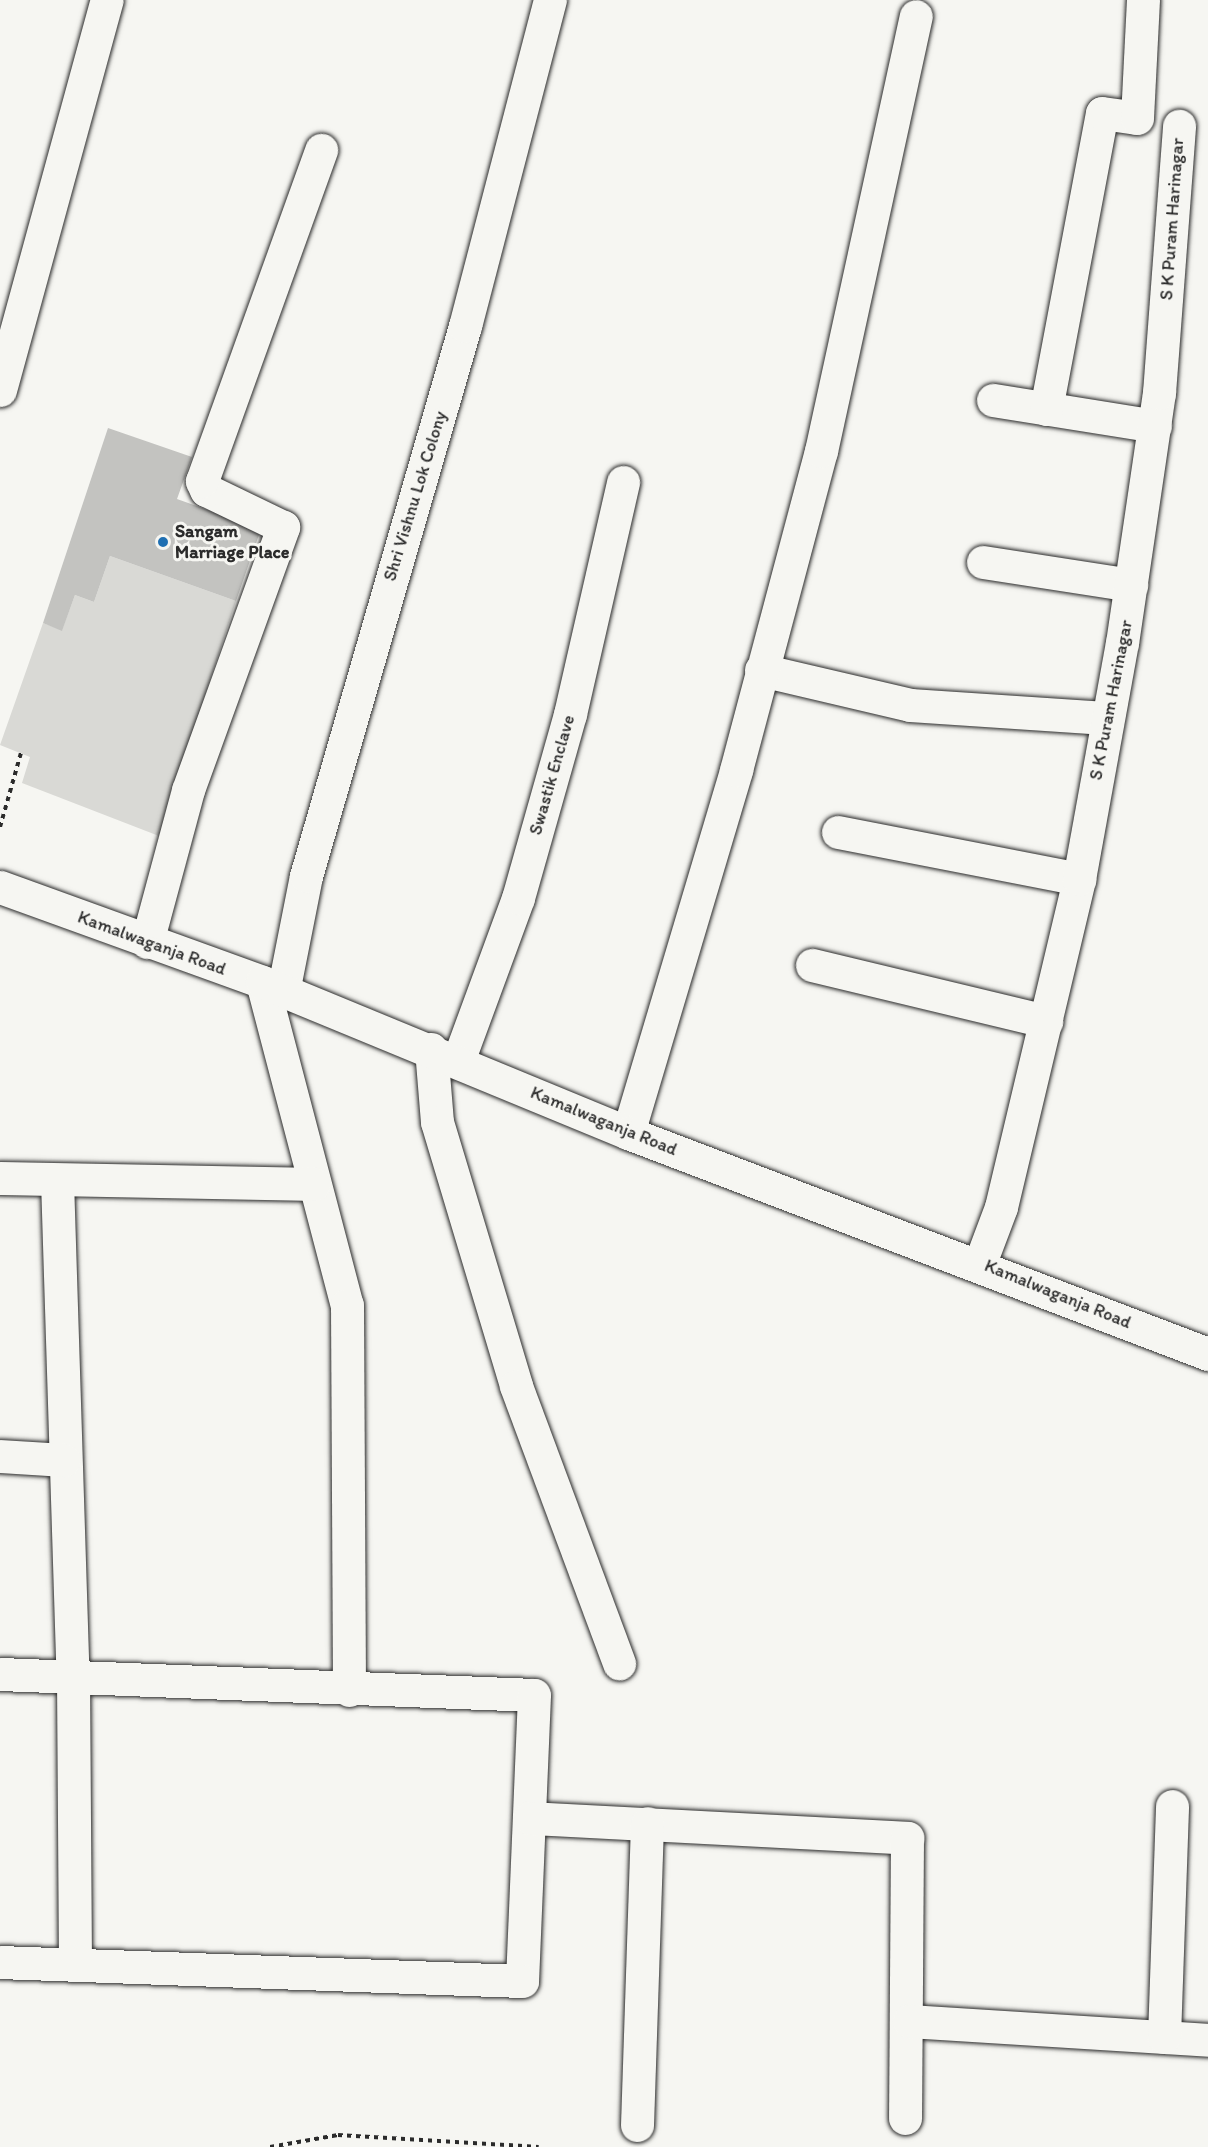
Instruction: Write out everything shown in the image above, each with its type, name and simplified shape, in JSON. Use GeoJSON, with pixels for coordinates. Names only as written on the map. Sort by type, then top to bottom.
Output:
{"type":"FeatureCollection","features":[{"type":"Feature","properties":{"kind":"street"},"geometry":{"type":"LineString","coordinates":[[0,390],[107,0]]}},
{"type":"Feature","properties":{"kind":"street","name":"Shri Vishnu Lok Colony"},"geometry":{"type":"LineString","coordinates":[[273,987],[465,326],[550,0]]}},
{"type":"Feature","properties":{"kind":"street"},"geometry":{"type":"LineString","coordinates":[[1046,409],[1102,113],[1137,118],[1143,0]]}},
{"type":"Feature","properties":{"kind":"street"},"geometry":{"type":"LineString","coordinates":[[628,1133],[761,670],[821,451],[916,16]]}},
{"type":"Feature","properties":{"kind":"street","name":"S K Puram Harinagar"},"geometry":{"type":"LineString","coordinates":[[980,1263],[1001,1207],[1079,879],[1131,585],[1155,426],[1179,126]]}},
{"type":"Feature","properties":{"kind":"street"},"geometry":{"type":"LineString","coordinates":[[147,942],[188,790],[284,527],[206,490],[202,481],[321,150]]}},
{"type":"Feature","properties":{"kind":"street"},"geometry":{"type":"LineString","coordinates":[[993,400],[1155,426]]}},
{"type":"Feature","properties":{"kind":"street","name":"Swastik Enclave"},"geometry":{"type":"LineString","coordinates":[[445,1055],[521,886],[570,714],[623,483]]}},
{"type":"Feature","properties":{"kind":"street"},"geometry":{"type":"LineString","coordinates":[[983,562],[1131,585]]}},
{"type":"Feature","properties":{"kind":"street"},"geometry":{"type":"LineString","coordinates":[[761,670],[910,705],[1106,718]]}},
{"type":"Feature","properties":{"kind":"street"},"geometry":{"type":"LineString","coordinates":[[838,832],[1079,879]]}},
{"type":"Feature","properties":{"kind":"street","name":"Kamalwaganja Road"},"geometry":{"type":"LineString","coordinates":[[0,887],[273,987],[445,1055],[628,1133],[980,1263],[1208,1354]]}},
{"type":"Feature","properties":{"kind":"street"},"geometry":{"type":"LineString","coordinates":[[812,965],[1046,1021]]}},
{"type":"Feature","properties":{"kind":"street"},"geometry":{"type":"LineString","coordinates":[[273,987],[314,1184],[347,1305],[349,1690]]}},
{"type":"Feature","properties":{"kind":"street"},"geometry":{"type":"LineString","coordinates":[[445,1055],[437,1122],[516,1386],[619,1663]]}},
{"type":"Feature","properties":{"kind":"street"},"geometry":{"type":"LineString","coordinates":[[0,1178],[314,1184]]}},
{"type":"Feature","properties":{"kind":"street"},"geometry":{"type":"LineString","coordinates":[[57,1180],[64,1460],[73,1677],[75,1965]]}},
{"type":"Feature","properties":{"kind":"street"},"geometry":{"type":"LineString","coordinates":[[0,1456],[64,1460]]}},
{"type":"Feature","properties":{"kind":"street"},"geometry":{"type":"LineString","coordinates":[[0,1674],[349,1690],[534,1695],[522,1981],[0,1962]]}},
{"type":"Feature","properties":{"kind":"street"},"geometry":{"type":"LineString","coordinates":[[1164,2037],[1172,1806]]}},
{"type":"Feature","properties":{"kind":"street"},"geometry":{"type":"LineString","coordinates":[[530,1818],[907,1838],[909,2021],[905,2118]]}},
{"type":"Feature","properties":{"kind":"street"},"geometry":{"type":"LineString","coordinates":[[637,2125],[647,1823]]}},
{"type":"Feature","properties":{"kind":"street"},"geometry":{"type":"LineString","coordinates":[[909,2021],[1208,2040]]}},
{"type":"Feature","properties":{"kind":"path"},"geometry":{"type":"LineString","coordinates":[[0,827],[21,753]]}},
{"type":"Feature","properties":{"kind":"path"},"geometry":{"type":"LineString","coordinates":[[270,2147],[338,2135],[539,2147]]}},
{"type":"Feature","properties":{"kind":"shaded area"},"geometry":{"type":"Polygon","coordinates":[[[110,556],[236,601],[159,836],[22,783],[30,757],[0,745],[43,623],[62,630],[75,595],[94,602],[110,556]]]}},
{"type":"Feature","properties":{"kind":"building","name":"Sangam Marriage Place"},"geometry":{"type":"Polygon","coordinates":[[[108,428],[192,457],[177,499],[261,529],[236,601],[110,556],[94,602],[75,595],[62,631],[43,623],[108,428]]]}},
{"type":"Feature","properties":{"kind":"place","name":"Sangam Marriage Place"},"geometry":{"type":"Point","coordinates":[163,542]}}]}
